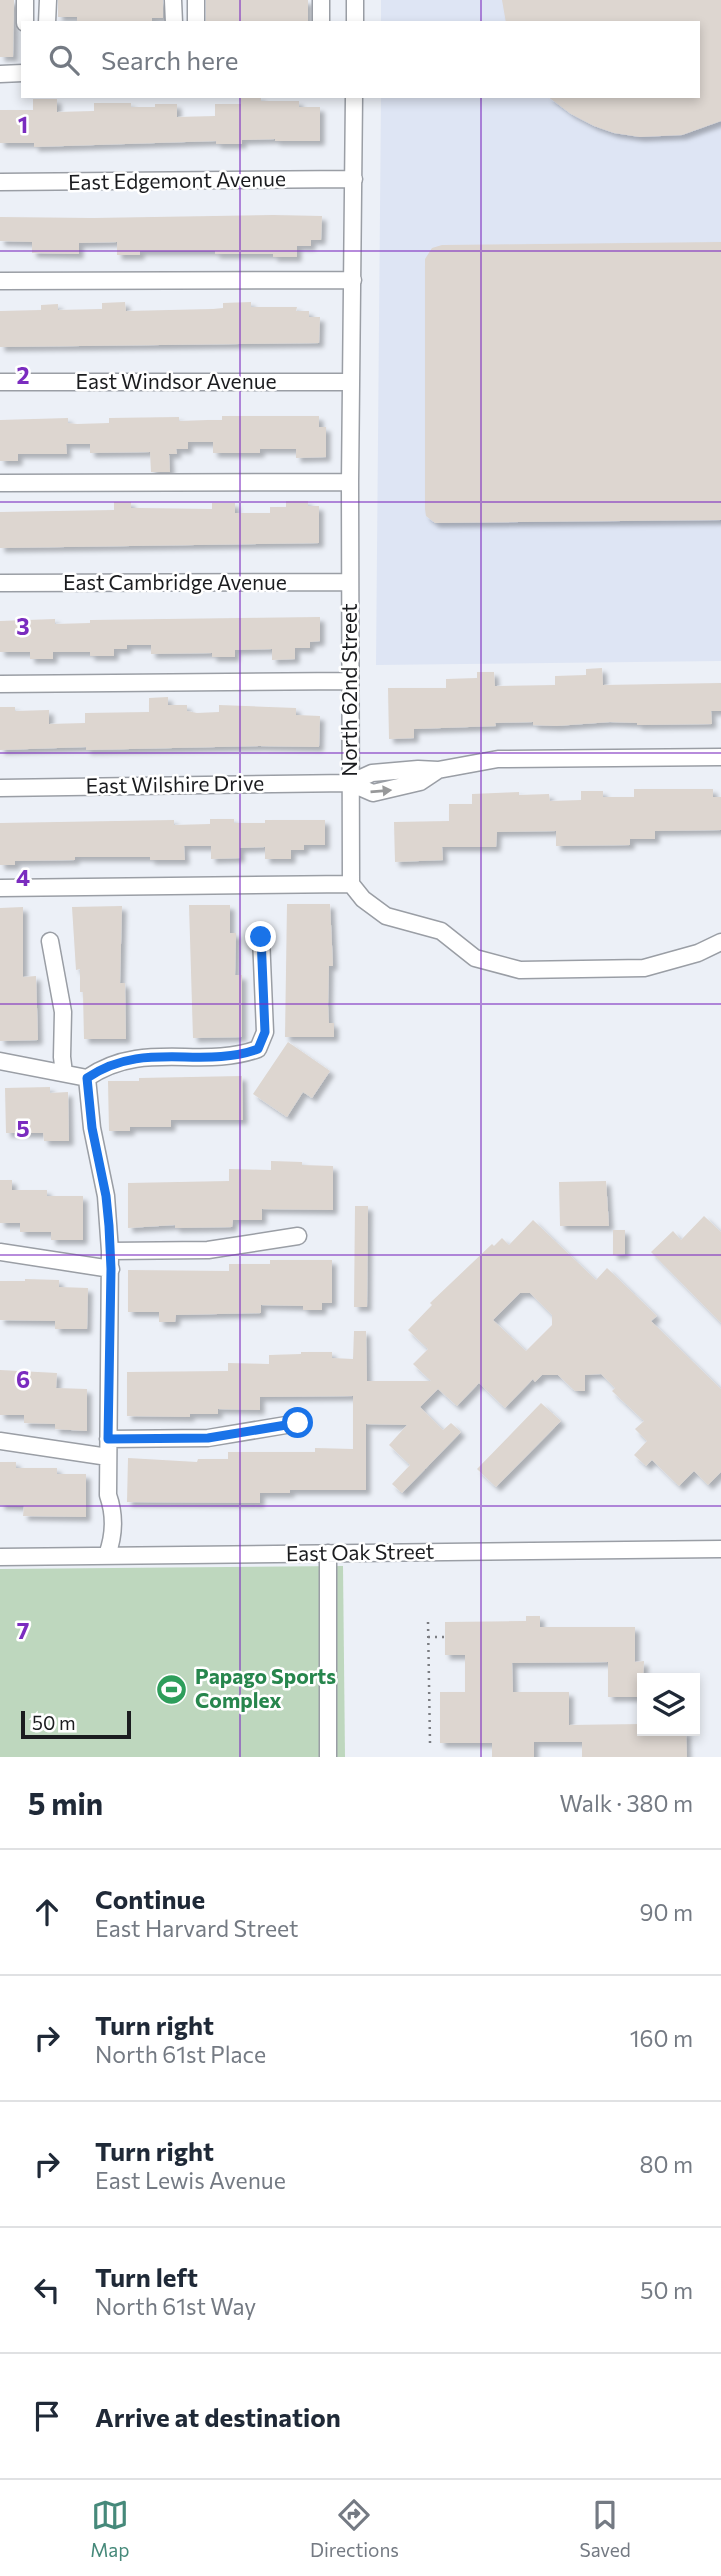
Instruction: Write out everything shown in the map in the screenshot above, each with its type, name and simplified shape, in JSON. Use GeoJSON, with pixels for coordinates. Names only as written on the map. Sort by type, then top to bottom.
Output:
{"type":"FeatureCollection","features":[{"type":"Feature","properties":{"kind":"street"},"geometry":{"type":"LineString","coordinates":[[25,0],[25,21]]}},
{"type":"Feature","properties":{"kind":"street"},"geometry":{"type":"LineString","coordinates":[[47,21],[48,0]]}},
{"type":"Feature","properties":{"kind":"street"},"geometry":{"type":"LineString","coordinates":[[173,0],[174,21]]}},
{"type":"Feature","properties":{"kind":"street"},"geometry":{"type":"LineString","coordinates":[[196,0],[196,21]]}},
{"type":"Feature","properties":{"kind":"street"},"geometry":{"type":"LineString","coordinates":[[321,0],[321,21]]}},
{"type":"Feature","properties":{"kind":"street"},"geometry":{"type":"LineString","coordinates":[[355,0],[355,21]]}},
{"type":"Feature","properties":{"kind":"street"},"geometry":{"type":"LineString","coordinates":[[0,74],[21,73]]}},
{"type":"Feature","properties":{"kind":"street","name":"North 62nd Street"},"geometry":{"type":"LineString","coordinates":[[351,884],[350,482],[355,98]]}},
{"type":"Feature","properties":{"kind":"street","name":"East Edgemont Avenue"},"geometry":{"type":"LineString","coordinates":[[0,182],[354,179]]}},
{"type":"Feature","properties":{"kind":"street"},"geometry":{"type":"LineString","coordinates":[[0,281],[352,280]]}},
{"type":"Feature","properties":{"kind":"street","name":"East Windsor Avenue"},"geometry":{"type":"LineString","coordinates":[[0,382],[351,382]]}},
{"type":"Feature","properties":{"kind":"street"},"geometry":{"type":"LineString","coordinates":[[0,483],[350,482]]}},
{"type":"Feature","properties":{"kind":"street","name":"East Cambridge Avenue"},"geometry":{"type":"LineString","coordinates":[[0,583],[350,582]]}},
{"type":"Feature","properties":{"kind":"street"},"geometry":{"type":"LineString","coordinates":[[0,684],[350,681]]}},
{"type":"Feature","properties":{"kind":"street","name":"East Wilshire Drive"},"geometry":{"type":"LineString","coordinates":[[0,788],[350,783],[373,793],[420,782],[438,770],[498,759],[721,757]]}},
{"type":"Feature","properties":{"kind":"street"},"geometry":{"type":"LineString","coordinates":[[0,888],[351,884],[363,899],[386,915],[441,932],[475,958],[520,970],[644,968],[698,953],[721,942]]}},
{"type":"Feature","properties":{"kind":"street"},"geometry":{"type":"LineString","coordinates":[[0,1061],[87,1078],[101,1068],[143,1056],[237,1057],[258,1049],[265,1032],[261,937]]}},
{"type":"Feature","properties":{"kind":"street"},"geometry":{"type":"LineString","coordinates":[[50,941],[63,1012],[64,1073]]}},
{"type":"Feature","properties":{"kind":"street"},"geometry":{"type":"LineString","coordinates":[[87,1078],[92,1128],[106,1196],[111,1269],[108,1495],[112,1507],[112,1540],[107,1555]]}},
{"type":"Feature","properties":{"kind":"street"},"geometry":{"type":"LineString","coordinates":[[110,1251],[208,1250],[298,1236]]}},
{"type":"Feature","properties":{"kind":"street"},"geometry":{"type":"LineString","coordinates":[[0,1251],[111,1269]]}},
{"type":"Feature","properties":{"kind":"street"},"geometry":{"type":"LineString","coordinates":[[108,1439],[208,1438],[298,1423]]}},
{"type":"Feature","properties":{"kind":"street"},"geometry":{"type":"LineString","coordinates":[[0,1441],[108,1457]]}},
{"type":"Feature","properties":{"kind":"street","name":"East Oak Street"},"geometry":{"type":"LineString","coordinates":[[0,1557],[721,1549]]}},
{"type":"Feature","properties":{"kind":"street"},"geometry":{"type":"LineString","coordinates":[[328,1553],[328,1757]]}},
{"type":"Feature","properties":{"kind":"path"},"geometry":{"type":"LineString","coordinates":[[428,1622],[430,1744]]}},
{"type":"Feature","properties":{"kind":"path"},"geometry":{"type":"LineString","coordinates":[[428,1637],[445,1637]]}},
{"type":"Feature","properties":{"kind":"shaded area"},"geometry":{"type":"Polygon","coordinates":[[[381,0],[721,0],[721,661],[376,665],[381,98],[700,98],[700,21],[381,21],[381,0]]]}},
{"type":"Feature","properties":{"kind":"green space","name":"Papago Sports Complex"},"geometry":{"type":"Polygon","coordinates":[[[343,1566],[345,1757],[0,1757],[0,1569],[343,1566]]]}},
{"type":"Feature","properties":{"kind":"building"},"geometry":{"type":"Polygon","coordinates":[[[0,0],[14,0],[13,57],[0,57],[0,0]]]}},
{"type":"Feature","properties":{"kind":"building"},"geometry":{"type":"Polygon","coordinates":[[[58,0],[163,0],[163,18],[152,18],[152,21],[77,21],[77,17],[58,17],[58,0]]]}},
{"type":"Feature","properties":{"kind":"building"},"geometry":{"type":"Polygon","coordinates":[[[206,0],[308,0],[308,21],[206,21],[206,0]]]}},
{"type":"Feature","properties":{"kind":"building"},"geometry":{"type":"Polygon","coordinates":[[[502,0],[721,0],[721,121],[682,135],[640,137],[614,133],[594,126],[571,114],[550,98],[700,98],[700,21],[506,21],[502,0]]]}},
{"type":"Feature","properties":{"kind":"building"},"geometry":{"type":"Polygon","coordinates":[[[241,98],[261,98],[261,101],[299,101],[299,107],[320,107],[320,141],[275,139],[242,140],[242,144],[216,144],[216,141],[34,147],[34,143],[0,143],[0,110],[33,110],[33,99],[57,99],[57,112],[94,111],[94,103],[131,103],[131,107],[177,104],[177,117],[215,116],[215,104],[241,104],[241,98]]]}},
{"type":"Feature","properties":{"kind":"building"},"geometry":{"type":"Polygon","coordinates":[[[322,216],[321,240],[311,240],[311,246],[297,246],[297,257],[273,257],[273,254],[215,254],[215,251],[140,251],[140,255],[117,255],[117,242],[79,243],[79,254],[32,253],[32,242],[0,241],[0,217],[322,216]]]}},
{"type":"Feature","properties":{"kind":"building"},"geometry":{"type":"Polygon","coordinates":[[[721,242],[721,520],[435,523],[426,516],[425,259],[432,248],[442,245],[721,242]]]}},
{"type":"Feature","properties":{"kind":"building"},"geometry":{"type":"Polygon","coordinates":[[[125,302],[126,311],[213,309],[223,308],[223,303],[251,302],[251,307],[297,307],[296,311],[309,311],[309,317],[320,317],[319,343],[0,347],[0,311],[41,310],[41,305],[58,304],[58,310],[102,309],[102,303],[125,302]]]}},
{"type":"Feature","properties":{"kind":"building"},"geometry":{"type":"Polygon","coordinates":[[[222,416],[319,416],[319,427],[326,427],[326,457],[296,458],[296,449],[260,449],[260,453],[213,453],[213,442],[188,442],[188,449],[176,449],[177,454],[169,454],[170,472],[151,472],[150,452],[90,453],[90,444],[66,444],[67,454],[18,454],[18,461],[0,461],[0,420],[68,418],[68,423],[77,424],[109,423],[109,418],[179,417],[179,421],[222,420],[222,416]]]}},
{"type":"Feature","properties":{"kind":"building"},"geometry":{"type":"Polygon","coordinates":[[[286,501],[308,501],[308,506],[319,506],[319,543],[0,548],[0,512],[114,510],[114,502],[131,502],[131,508],[212,509],[212,503],[235,503],[235,513],[270,513],[270,507],[286,507],[286,501]]]}},
{"type":"Feature","properties":{"kind":"building"},"geometry":{"type":"Polygon","coordinates":[[[320,617],[320,641],[310,642],[310,648],[295,648],[295,659],[272,660],[272,649],[235,650],[235,657],[212,657],[212,653],[151,654],[151,645],[127,645],[127,649],[114,649],[114,656],[90,656],[90,652],[53,652],[53,659],[30,659],[30,652],[0,652],[0,621],[55,619],[55,624],[90,623],[90,620],[320,617]]]}},
{"type":"Feature","properties":{"kind":"building"},"geometry":{"type":"Polygon","coordinates":[[[602,668],[603,685],[721,683],[721,711],[711,711],[712,724],[637,725],[610,722],[556,726],[533,725],[533,722],[495,723],[496,726],[414,729],[414,738],[389,739],[388,688],[446,688],[446,679],[477,678],[477,672],[494,672],[495,686],[555,685],[555,676],[586,675],[586,669],[602,668]]]}},
{"type":"Feature","properties":{"kind":"building"},"geometry":{"type":"Polygon","coordinates":[[[168,697],[168,705],[187,705],[187,711],[197,713],[219,712],[219,705],[296,708],[296,715],[320,716],[319,747],[86,750],[86,747],[0,750],[0,707],[15,707],[15,711],[49,710],[49,724],[85,723],[85,713],[149,712],[149,698],[168,697]]]}},
{"type":"Feature","properties":{"kind":"building"},"geometry":{"type":"Polygon","coordinates":[[[634,789],[713,789],[713,797],[721,797],[721,830],[655,831],[655,839],[630,839],[630,845],[556,846],[556,831],[497,832],[496,847],[442,847],[443,860],[395,862],[394,822],[449,821],[449,804],[472,804],[472,794],[549,794],[550,801],[581,800],[581,791],[603,791],[603,797],[634,797],[634,789]]]}},
{"type":"Feature","properties":{"kind":"building"},"geometry":{"type":"Polygon","coordinates":[[[210,819],[234,819],[234,823],[325,820],[325,845],[304,845],[304,850],[291,850],[291,859],[265,859],[265,847],[240,848],[240,858],[211,859],[211,846],[184,846],[185,860],[75,857],[75,860],[15,861],[15,865],[0,865],[0,823],[174,820],[174,825],[210,824],[210,819]]]}},
{"type":"Feature","properties":{"kind":"building"},"geometry":{"type":"Polygon","coordinates":[[[287,904],[330,904],[333,966],[329,966],[328,1005],[329,1023],[334,1023],[334,1037],[285,1037],[287,904]]]}},
{"type":"Feature","properties":{"kind":"building"},"geometry":{"type":"Polygon","coordinates":[[[189,905],[230,905],[230,933],[236,933],[235,975],[242,975],[242,1037],[193,1038],[189,905]]]}},
{"type":"Feature","properties":{"kind":"building"},"geometry":{"type":"Polygon","coordinates":[[[122,906],[120,983],[125,983],[126,1039],[84,1039],[83,992],[80,992],[80,969],[76,970],[72,907],[122,906]]]}},
{"type":"Feature","properties":{"kind":"building"},"geometry":{"type":"Polygon","coordinates":[[[23,907],[23,977],[36,976],[38,1040],[0,1041],[0,908],[23,907]]]}},
{"type":"Feature","properties":{"kind":"building"},"geometry":{"type":"Polygon","coordinates":[[[288,1042],[330,1071],[312,1098],[303,1092],[287,1117],[253,1094],[288,1042]]]}},
{"type":"Feature","properties":{"kind":"building"},"geometry":{"type":"Polygon","coordinates":[[[242,1076],[243,1120],[171,1120],[171,1127],[130,1127],[130,1131],[109,1131],[108,1081],[242,1076]]]}},
{"type":"Feature","properties":{"kind":"building"},"geometry":{"type":"Polygon","coordinates":[[[50,1087],[50,1093],[68,1092],[69,1141],[44,1141],[43,1133],[6,1133],[5,1088],[50,1087]]]}},
{"type":"Feature","properties":{"kind":"building"},"geometry":{"type":"Polygon","coordinates":[[[271,1161],[333,1166],[333,1210],[262,1209],[262,1220],[233,1220],[232,1227],[175,1228],[175,1225],[128,1228],[128,1183],[229,1181],[229,1169],[271,1170],[271,1161]]]}},
{"type":"Feature","properties":{"kind":"building"},"geometry":{"type":"Polygon","coordinates":[[[0,1180],[12,1180],[12,1190],[47,1190],[47,1196],[83,1196],[83,1240],[51,1240],[51,1232],[20,1232],[20,1223],[0,1223],[0,1180]]]}},
{"type":"Feature","properties":{"kind":"building"},"geometry":{"type":"Polygon","coordinates":[[[606,1181],[609,1226],[560,1226],[559,1182],[606,1181]]]}},
{"type":"Feature","properties":{"kind":"building"},"geometry":{"type":"Polygon","coordinates":[[[355,1206],[368,1206],[367,1307],[354,1307],[355,1206]]]}},
{"type":"Feature","properties":{"kind":"building"},"geometry":{"type":"Polygon","coordinates":[[[704,1216],[721,1232],[721,1323],[651,1252],[673,1231],[681,1240],[704,1216]]]}},
{"type":"Feature","properties":{"kind":"building"},"geometry":{"type":"Polygon","coordinates":[[[533,1220],[596,1280],[607,1268],[657,1316],[651,1321],[721,1389],[721,1472],[708,1485],[694,1471],[679,1486],[652,1460],[646,1466],[634,1455],[647,1441],[635,1429],[644,1421],[612,1391],[615,1388],[601,1374],[585,1375],[585,1391],[575,1391],[558,1375],[542,1375],[535,1382],[533,1379],[505,1408],[479,1383],[457,1406],[438,1389],[420,1407],[443,1430],[451,1423],[461,1432],[402,1493],[392,1484],[410,1465],[389,1445],[407,1425],[366,1424],[366,1490],[290,1490],[290,1493],[260,1493],[260,1503],[127,1502],[128,1458],[197,1462],[198,1459],[228,1459],[228,1452],[353,1449],[353,1396],[260,1397],[260,1410],[218,1409],[218,1414],[190,1414],[190,1417],[127,1416],[127,1372],[228,1371],[228,1363],[269,1364],[269,1355],[301,1352],[332,1352],[332,1358],[353,1359],[354,1331],[366,1331],[367,1381],[431,1381],[413,1364],[428,1349],[408,1330],[432,1305],[430,1303],[492,1244],[494,1246],[502,1238],[509,1245],[533,1220]],[[520,1293],[493,1320],[526,1351],[552,1325],[552,1315],[530,1293],[520,1293]]]}},
{"type":"Feature","properties":{"kind":"building"},"geometry":{"type":"Polygon","coordinates":[[[613,1230],[625,1230],[625,1254],[613,1255],[613,1230]]]}},
{"type":"Feature","properties":{"kind":"building"},"geometry":{"type":"Polygon","coordinates":[[[270,1260],[332,1260],[332,1303],[322,1303],[322,1310],[303,1310],[303,1306],[261,1305],[261,1313],[176,1315],[175,1322],[159,1322],[159,1312],[128,1312],[128,1270],[229,1271],[229,1264],[270,1264],[270,1260]]]}},
{"type":"Feature","properties":{"kind":"building"},"geometry":{"type":"Polygon","coordinates":[[[59,1280],[59,1287],[88,1288],[87,1329],[55,1329],[55,1321],[0,1320],[0,1281],[59,1280]]]}},
{"type":"Feature","properties":{"kind":"building"},"geometry":{"type":"Polygon","coordinates":[[[0,1370],[57,1373],[56,1388],[87,1389],[87,1431],[55,1429],[55,1424],[24,1423],[24,1415],[0,1415],[0,1370]]]}},
{"type":"Feature","properties":{"kind":"building"},"geometry":{"type":"Polygon","coordinates":[[[541,1403],[561,1421],[496,1487],[477,1469],[541,1403]]]}},
{"type":"Feature","properties":{"kind":"building"},"geometry":{"type":"Polygon","coordinates":[[[0,1462],[16,1462],[16,1468],[57,1468],[57,1474],[86,1474],[86,1517],[23,1516],[24,1506],[0,1505],[0,1462]]]}},
{"type":"Feature","properties":{"kind":"building"},"geometry":{"type":"Polygon","coordinates":[[[526,1616],[540,1616],[540,1627],[635,1627],[635,1662],[644,1661],[643,1673],[637,1673],[637,1697],[608,1697],[608,1662],[512,1663],[513,1692],[569,1692],[569,1725],[637,1724],[637,1736],[686,1736],[687,1757],[582,1757],[582,1742],[534,1742],[534,1757],[492,1757],[492,1743],[440,1743],[440,1692],[465,1692],[465,1655],[445,1655],[445,1622],[526,1621],[526,1616]]]}},
{"type":"Feature","properties":{"kind":"place","name":"Papago Sports Complex"},"geometry":{"type":"Point","coordinates":[172,1689]}},
{"type":"Feature","properties":{"kind":"route"},"geometry":{"type":"LineString","coordinates":[[261,937],[265,1032],[258,1049],[237,1057],[143,1056],[101,1068],[87,1078],[96,1156],[106,1196],[109,1226],[111,1269],[108,1439],[208,1438],[298,1423]]}}]}
